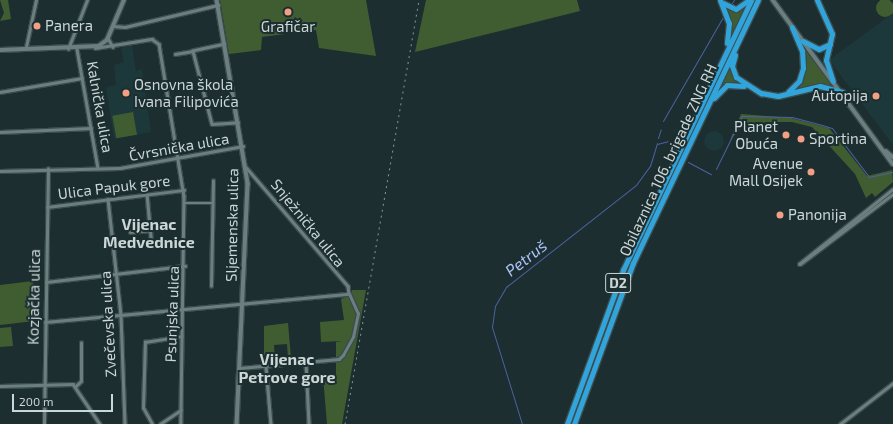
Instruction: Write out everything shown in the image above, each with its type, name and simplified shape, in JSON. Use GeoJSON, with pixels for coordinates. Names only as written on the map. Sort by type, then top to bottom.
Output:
{"type":"FeatureCollection","features":[{"type":"Feature","properties":{"kind":"highway"},"geometry":{"type":"LineString","coordinates":[[720,1],[736,9],[750,0]]}},
{"type":"Feature","properties":{"kind":"highway","name":"Obilaznica 106. brigade ZNG RH"},"geometry":{"type":"LineString","coordinates":[[567,424],[618,282],[750,0]]}},
{"type":"Feature","properties":{"kind":"highway","name":"Obilaznica 106. brigade ZNG RH"},"geometry":{"type":"LineString","coordinates":[[574,424],[628,275],[704,110],[758,0]]}},
{"type":"Feature","properties":{"kind":"highway"},"geometry":{"type":"LineString","coordinates":[[817,0],[830,27],[832,42],[826,60],[833,81]]}},
{"type":"Feature","properties":{"kind":"highway"},"geometry":{"type":"LineString","coordinates":[[720,1],[730,27],[726,52]]}},
{"type":"Feature","properties":{"kind":"highway"},"geometry":{"type":"LineString","coordinates":[[787,93],[799,80],[803,68],[800,46],[792,26]]}},
{"type":"Feature","properties":{"kind":"highway"},"geometry":{"type":"LineString","coordinates":[[803,41],[819,49],[832,42]]}},
{"type":"Feature","properties":{"kind":"highway"},"geometry":{"type":"LineString","coordinates":[[738,42],[733,70],[747,87]]}},
{"type":"Feature","properties":{"kind":"highway"},"geometry":{"type":"LineString","coordinates":[[704,110],[722,88],[732,84],[747,87],[767,95],[787,93],[820,86],[842,92]]}},
{"type":"Feature","properties":{"kind":"street"},"geometry":{"type":"LineString","coordinates":[[26,47],[36,0]]}},
{"type":"Feature","properties":{"kind":"street"},"geometry":{"type":"LineString","coordinates":[[68,49],[87,0]]}},
{"type":"Feature","properties":{"kind":"street"},"geometry":{"type":"LineString","coordinates":[[93,47],[102,44],[108,37],[124,0]]}},
{"type":"Feature","properties":{"kind":"street","name":"Sljemenska ulica"},"geometry":{"type":"LineString","coordinates":[[217,0],[246,167],[237,424]]}},
{"type":"Feature","properties":{"kind":"street"},"geometry":{"type":"LineString","coordinates":[[773,0],[884,149],[893,164]]}},
{"type":"Feature","properties":{"kind":"street"},"geometry":{"type":"LineString","coordinates":[[113,26],[125,27],[218,5]]}},
{"type":"Feature","properties":{"kind":"street"},"geometry":{"type":"LineString","coordinates":[[108,37],[114,47]]}},
{"type":"Feature","properties":{"kind":"street","name":"Kalnička ulica"},"geometry":{"type":"LineString","coordinates":[[0,50],[26,47],[68,49],[114,47],[156,40]]}},
{"type":"Feature","properties":{"kind":"street","name":"Psunjska ulica"},"geometry":{"type":"LineString","coordinates":[[156,40],[184,190],[185,203],[181,424]]}},
{"type":"Feature","properties":{"kind":"street"},"geometry":{"type":"LineString","coordinates":[[175,54],[225,44]]}},
{"type":"Feature","properties":{"kind":"street","name":"Kalnička ulica"},"geometry":{"type":"LineString","coordinates":[[77,49],[98,168]]}},
{"type":"Feature","properties":{"kind":"street"},"geometry":{"type":"LineString","coordinates":[[193,51],[212,124],[239,122]]}},
{"type":"Feature","properties":{"kind":"street"},"geometry":{"type":"LineString","coordinates":[[0,92],[82,78]]}},
{"type":"Feature","properties":{"kind":"street"},"geometry":{"type":"LineString","coordinates":[[0,132],[91,128]]}},
{"type":"Feature","properties":{"kind":"street","name":"Čvrsnička ulica"},"geometry":{"type":"LineString","coordinates":[[0,170],[98,168],[178,158],[243,146]]}},
{"type":"Feature","properties":{"kind":"street"},"geometry":{"type":"LineString","coordinates":[[884,149],[893,157]]}},
{"type":"Feature","properties":{"kind":"street","name":"Snježnička ulica"},"geometry":{"type":"LineString","coordinates":[[246,167],[348,286],[349,294]]}},
{"type":"Feature","properties":{"kind":"street","name":"Kozjačka ulica"},"geometry":{"type":"LineString","coordinates":[[44,424],[48,169]]}},
{"type":"Feature","properties":{"kind":"street"},"geometry":{"type":"LineString","coordinates":[[211,286],[213,181]]}},
{"type":"Feature","properties":{"kind":"street"},"geometry":{"type":"LineString","coordinates":[[893,189],[799,264],[893,194]]}},
{"type":"Feature","properties":{"kind":"street","name":"Ulica Papuk gore"},"geometry":{"type":"LineString","coordinates":[[47,207],[184,190]]}},
{"type":"Feature","properties":{"kind":"street"},"geometry":{"type":"LineString","coordinates":[[147,194],[152,247]]}},
{"type":"Feature","properties":{"kind":"street","name":"Zvečevska ulica"},"geometry":{"type":"LineString","coordinates":[[108,199],[121,315],[125,424]]}},
{"type":"Feature","properties":{"kind":"street"},"geometry":{"type":"LineString","coordinates":[[185,203],[213,203]]}},
{"type":"Feature","properties":{"kind":"street"},"geometry":{"type":"LineString","coordinates":[[130,232],[150,230]]}},
{"type":"Feature","properties":{"kind":"street"},"geometry":{"type":"LineString","coordinates":[[46,282],[185,266]]}},
{"type":"Feature","properties":{"kind":"street"},"geometry":{"type":"LineString","coordinates":[[45,322],[349,294],[358,314],[353,337],[343,355],[339,359],[239,368]]}},
{"type":"Feature","properties":{"kind":"street"},"geometry":{"type":"LineString","coordinates":[[152,424],[143,408],[145,342],[182,336]]}},
{"type":"Feature","properties":{"kind":"street"},"geometry":{"type":"LineString","coordinates":[[0,386],[44,384],[76,386],[81,381],[80,343]]}},
{"type":"Feature","properties":{"kind":"street"},"geometry":{"type":"LineString","coordinates":[[306,362],[309,424]]}},
{"type":"Feature","properties":{"kind":"street"},"geometry":{"type":"LineString","coordinates":[[266,366],[271,424]]}},
{"type":"Feature","properties":{"kind":"street"},"geometry":{"type":"LineString","coordinates":[[840,424],[893,383]]}},
{"type":"Feature","properties":{"kind":"street"},"geometry":{"type":"LineString","coordinates":[[76,386],[100,424]]}},
{"type":"Feature","properties":{"kind":"street"},"geometry":{"type":"LineString","coordinates":[[160,424],[181,410]]}},
{"type":"Feature","properties":{"kind":"shaded area","name":"Autopija"},"geometry":{"type":"Polygon","coordinates":[[[893,13],[893,145],[829,60],[893,13]]]}},
{"type":"Feature","properties":{"kind":"shaded area","name":"Osnovna škola Ivana Filipovića"},"geometry":{"type":"Polygon","coordinates":[[[132,45],[136,71],[142,69],[151,132],[114,139],[106,87],[116,85],[114,65],[124,62],[121,48],[132,45]]]}},
{"type":"Feature","properties":{"kind":"shaded area"},"geometry":{"type":"Polygon","coordinates":[[[714,131],[721,134],[724,141],[721,148],[714,151],[707,148],[704,141],[707,134],[714,131]]]}},
{"type":"Feature","properties":{"kind":"green space"},"geometry":{"type":"Polygon","coordinates":[[[885,-1],[889,0],[893,4],[893,12],[889,16],[885,17],[881,16],[877,12],[876,8],[877,4],[881,0],[885,-1]]]}},
{"type":"Feature","properties":{"kind":"green space"},"geometry":{"type":"Polygon","coordinates":[[[0,0],[8,0],[11,19],[0,21],[4,13],[0,0]]]}},
{"type":"Feature","properties":{"kind":"green space"},"geometry":{"type":"Polygon","coordinates":[[[220,0],[366,0],[376,56],[319,48],[316,30],[262,37],[261,50],[229,54],[220,0]]]}},
{"type":"Feature","properties":{"kind":"green space"},"geometry":{"type":"Polygon","coordinates":[[[426,0],[577,0],[580,11],[415,52],[426,0]]]}},
{"type":"Feature","properties":{"kind":"green space"},"geometry":{"type":"Polygon","coordinates":[[[745,7],[731,38],[726,10],[745,7]]]}},
{"type":"Feature","properties":{"kind":"green space"},"geometry":{"type":"Polygon","coordinates":[[[804,44],[834,86],[814,85],[793,91],[805,69],[804,44]]]}},
{"type":"Feature","properties":{"kind":"green space"},"geometry":{"type":"Polygon","coordinates":[[[730,62],[733,77],[739,84],[723,86],[717,91],[730,62]]]}},
{"type":"Feature","properties":{"kind":"green space"},"geometry":{"type":"Polygon","coordinates":[[[133,112],[137,135],[116,138],[112,116],[133,112]]]}},
{"type":"Feature","properties":{"kind":"green space"},"geometry":{"type":"Polygon","coordinates":[[[741,114],[791,118],[829,128],[867,176],[892,170],[893,182],[875,197],[872,193],[866,198],[855,174],[812,127],[792,122],[767,122],[741,128],[730,140],[741,114]]]}},
{"type":"Feature","properties":{"kind":"green space"},"geometry":{"type":"Polygon","coordinates":[[[33,281],[35,321],[0,325],[0,285],[33,281]]]}},
{"type":"Feature","properties":{"kind":"green space"},"geometry":{"type":"Polygon","coordinates":[[[352,290],[366,290],[342,424],[327,424],[323,377],[336,375],[336,342],[342,341],[321,342],[320,322],[344,320],[341,299],[351,295],[352,290]]]}},
{"type":"Feature","properties":{"kind":"green space"},"geometry":{"type":"Polygon","coordinates":[[[288,323],[291,358],[288,358],[287,344],[274,345],[275,358],[264,356],[264,326],[288,323]]]}},
{"type":"Feature","properties":{"kind":"green space"},"geometry":{"type":"Polygon","coordinates":[[[11,327],[13,346],[0,347],[0,328],[11,327]]]}},
{"type":"Feature","properties":{"kind":"waterway","name":"Petruš"},"geometry":{"type":"LineString","coordinates":[[731,4],[734,0]]}},
{"type":"Feature","properties":{"kind":"waterway","name":"Petruš"},"geometry":{"type":"LineString","coordinates":[[663,121],[723,17]]}},
{"type":"Feature","properties":{"kind":"waterway"},"geometry":{"type":"LineString","coordinates":[[716,169],[742,116],[792,117],[832,128],[869,177],[892,172]]}},
{"type":"Feature","properties":{"kind":"waterway","name":"Petruš"},"geometry":{"type":"LineString","coordinates":[[658,138],[661,129]]}},
{"type":"Feature","properties":{"kind":"waterway"},"geometry":{"type":"LineString","coordinates":[[657,144],[668,141]]}},
{"type":"Feature","properties":{"kind":"waterway","name":"Petruš"},"geometry":{"type":"LineString","coordinates":[[522,424],[492,327],[495,306],[506,287],[636,185],[650,166],[657,143]]}},
{"type":"Feature","properties":{"kind":"waterway"},"geometry":{"type":"LineString","coordinates":[[673,144],[675,153]]}},
{"type":"Feature","properties":{"kind":"waterway"},"geometry":{"type":"LineString","coordinates":[[688,162],[711,174]]}},
{"type":"Feature","properties":{"kind":"railway"},"geometry":{"type":"LineString","coordinates":[[345,424],[419,0]]}},
{"type":"Feature","properties":{"kind":"place","name":"Grafičar"},"geometry":{"type":"Point","coordinates":[288,12]}},
{"type":"Feature","properties":{"kind":"place","name":"Panera"},"geometry":{"type":"Point","coordinates":[37,26]}},
{"type":"Feature","properties":{"kind":"place","name":"Osnovna škola Ivana Filipovića"},"geometry":{"type":"Point","coordinates":[126,93]}},
{"type":"Feature","properties":{"kind":"place","name":"Autopija"},"geometry":{"type":"Point","coordinates":[876,96]}},
{"type":"Feature","properties":{"kind":"place","name":"Planet Obuća"},"geometry":{"type":"Point","coordinates":[786,135]}},
{"type":"Feature","properties":{"kind":"place","name":"Sportina"},"geometry":{"type":"Point","coordinates":[801,139]}},
{"type":"Feature","properties":{"kind":"place","name":"Avenue Mall Osijek"},"geometry":{"type":"Point","coordinates":[811,172]}},
{"type":"Feature","properties":{"kind":"place","name":"Panonija"},"geometry":{"type":"Point","coordinates":[780,215]}},
{"type":"Feature","properties":{"kind":"district","name":"Vijenac Medvednice"},"geometry":{"type":"Point","coordinates":[149,233]}},
{"type":"Feature","properties":{"kind":"district","name":"Vijenac Petrove gore"},"geometry":{"type":"Point","coordinates":[287,368]}}]}
